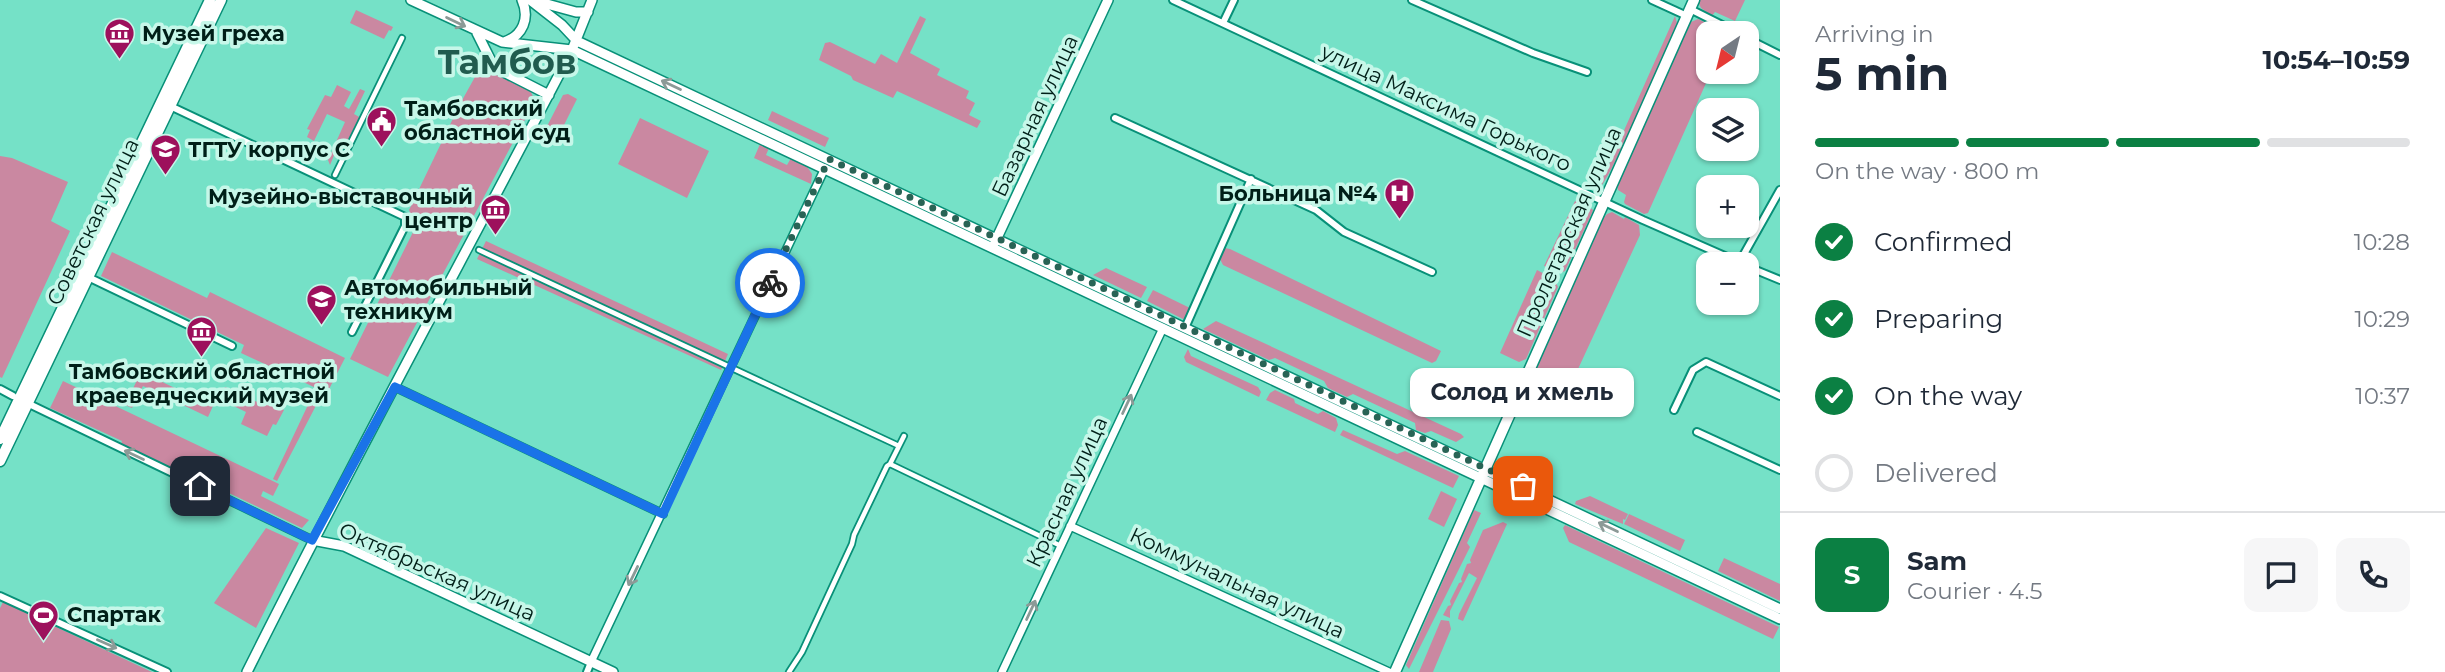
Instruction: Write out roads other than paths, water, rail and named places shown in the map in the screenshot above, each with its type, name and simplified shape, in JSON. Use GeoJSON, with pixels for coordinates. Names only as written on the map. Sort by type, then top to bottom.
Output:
{"type":"FeatureCollection","features":[{"type":"Feature","properties":{"kind":"main road","name":"Советская улица"},"geometry":{"type":"LineString","coordinates":[[0,439],[88,277],[210,0]]}},
{"type":"Feature","properties":{"kind":"main road","name":"Советская улица"},"geometry":{"type":"LineString","coordinates":[[0,461],[20,400],[155,113],[165,103],[221,0]]}},
{"type":"Feature","properties":{"kind":"main road"},"geometry":{"type":"LineString","coordinates":[[411,0],[502,42],[575,46],[1482,473],[1780,609]]}},
{"type":"Feature","properties":{"kind":"main road"},"geometry":{"type":"LineString","coordinates":[[502,42],[514,37],[523,28],[526,15],[523,0]]}},
{"type":"Feature","properties":{"kind":"main road"},"geometry":{"type":"LineString","coordinates":[[531,0],[562,25],[575,46]]}},
{"type":"Feature","properties":{"kind":"main road"},"geometry":{"type":"LineString","coordinates":[[531,0],[576,12],[589,12]]}},
{"type":"Feature","properties":{"kind":"main road"},"geometry":{"type":"LineString","coordinates":[[247,672],[312,540],[575,46],[592,0]]}},
{"type":"Feature","properties":{"kind":"main road","name":"Базарная улица"},"geometry":{"type":"LineString","coordinates":[[995,243],[1108,0]]}},
{"type":"Feature","properties":{"kind":"main road","name":"Пролетарская улица"},"geometry":{"type":"LineString","coordinates":[[1392,672],[1690,8]]}},
{"type":"Feature","properties":{"kind":"main road"},"geometry":{"type":"LineString","coordinates":[[477,32],[494,67],[549,94]]}},
{"type":"Feature","properties":{"kind":"main road"},"geometry":{"type":"LineString","coordinates":[[1165,324],[1185,328],[1780,619]]}},
{"type":"Feature","properties":{"kind":"main road","name":"Октябрьская улица"},"geometry":{"type":"LineString","coordinates":[[312,540],[344,546],[613,672]]}},
{"type":"Feature","properties":{"kind":"street","name":"улица Максима Горького"},"geometry":{"type":"LineString","coordinates":[[1173,0],[1717,252]]}},
{"type":"Feature","properties":{"kind":"street"},"geometry":{"type":"LineString","coordinates":[[1223,23],[1234,0]]}},
{"type":"Feature","properties":{"kind":"street"},"geometry":{"type":"LineString","coordinates":[[1412,0],[1587,72]]}},
{"type":"Feature","properties":{"kind":"street"},"geometry":{"type":"LineString","coordinates":[[1652,0],[1690,8],[1715,21]]}},
{"type":"Feature","properties":{"kind":"street"},"geometry":{"type":"LineString","coordinates":[[335,174],[402,38]]}},
{"type":"Feature","properties":{"kind":"street"},"geometry":{"type":"LineString","coordinates":[[1759,44],[1780,55]]}},
{"type":"Feature","properties":{"kind":"street"},"geometry":{"type":"LineString","coordinates":[[165,103],[404,216],[405,226],[352,332]]}},
{"type":"Feature","properties":{"kind":"street"},"geometry":{"type":"LineString","coordinates":[[1115,118],[1316,210],[1344,232],[1432,272]]}},
{"type":"Feature","properties":{"kind":"street"},"geometry":{"type":"LineString","coordinates":[[587,672],[827,164]]}},
{"type":"Feature","properties":{"kind":"street"},"geometry":{"type":"LineString","coordinates":[[1185,328],[1251,179]]}},
{"type":"Feature","properties":{"kind":"street"},"geometry":{"type":"LineString","coordinates":[[1749,252],[1780,190]]}},
{"type":"Feature","properties":{"kind":"street"},"geometry":{"type":"LineString","coordinates":[[479,250],[898,446]]}},
{"type":"Feature","properties":{"kind":"street","name":"улица Максима Горького"},"geometry":{"type":"LineString","coordinates":[[1759,271],[1780,280]]}},
{"type":"Feature","properties":{"kind":"street"},"geometry":{"type":"LineString","coordinates":[[88,277],[232,346]]}},
{"type":"Feature","properties":{"kind":"street","name":"Красная улица"},"geometry":{"type":"LineString","coordinates":[[1002,672],[1165,324]]}},
{"type":"Feature","properties":{"kind":"street"},"geometry":{"type":"LineString","coordinates":[[1674,410],[1693,370],[1706,362],[1780,396]]}},
{"type":"Feature","properties":{"kind":"street"},"geometry":{"type":"LineString","coordinates":[[395,387],[663,514]]}},
{"type":"Feature","properties":{"kind":"street","name":"Октябрьская улица"},"geometry":{"type":"LineString","coordinates":[[0,389],[312,540]]}},
{"type":"Feature","properties":{"kind":"street"},"geometry":{"type":"LineString","coordinates":[[1697,432],[1780,470]]}},
{"type":"Feature","properties":{"kind":"street"},"geometry":{"type":"LineString","coordinates":[[789,672],[802,652],[859,524],[904,436]]}},
{"type":"Feature","properties":{"kind":"street"},"geometry":{"type":"LineString","coordinates":[[890,464],[1061,546]]}},
{"type":"Feature","properties":{"kind":"street","name":"Коммунальная улица"},"geometry":{"type":"LineString","coordinates":[[1070,526],[1392,672]]}},
{"type":"Feature","properties":{"kind":"street"},"geometry":{"type":"LineString","coordinates":[[0,596],[166,671]]}},
{"type":"Feature","properties":{"kind":"place","name":"Музей греха"},"geometry":{"type":"Point","coordinates":[119,61]}},
{"type":"Feature","properties":{"kind":"place","name":"Тамбовский областной суд"},"geometry":{"type":"Point","coordinates":[381,148]}},
{"type":"Feature","properties":{"kind":"place","name":"ТГТУ корпус С"},"geometry":{"type":"Point","coordinates":[165,177]}},
{"type":"Feature","properties":{"kind":"place","name":"Больница №4"},"geometry":{"type":"Point","coordinates":[1400,221]}},
{"type":"Feature","properties":{"kind":"place","name":"Музейно-выставочный центр"},"geometry":{"type":"Point","coordinates":[496,236]}},
{"type":"Feature","properties":{"kind":"place","name":"Автомобильный техникум"},"geometry":{"type":"Point","coordinates":[321,327]}},
{"type":"Feature","properties":{"kind":"place","name":"Тамбовский областной краеведческий музей"},"geometry":{"type":"Point","coordinates":[202,359]}},
{"type":"Feature","properties":{"kind":"place","name":"Солод и хмель"},"geometry":{"type":"Point","coordinates":[1523,486]}},
{"type":"Feature","properties":{"kind":"place","name":"Спартак"},"geometry":{"type":"Point","coordinates":[44,642]}},
{"type":"Feature","properties":{"kind":"district","name":"Тамбов"},"geometry":{"type":"Point","coordinates":[507,62]}}]}
